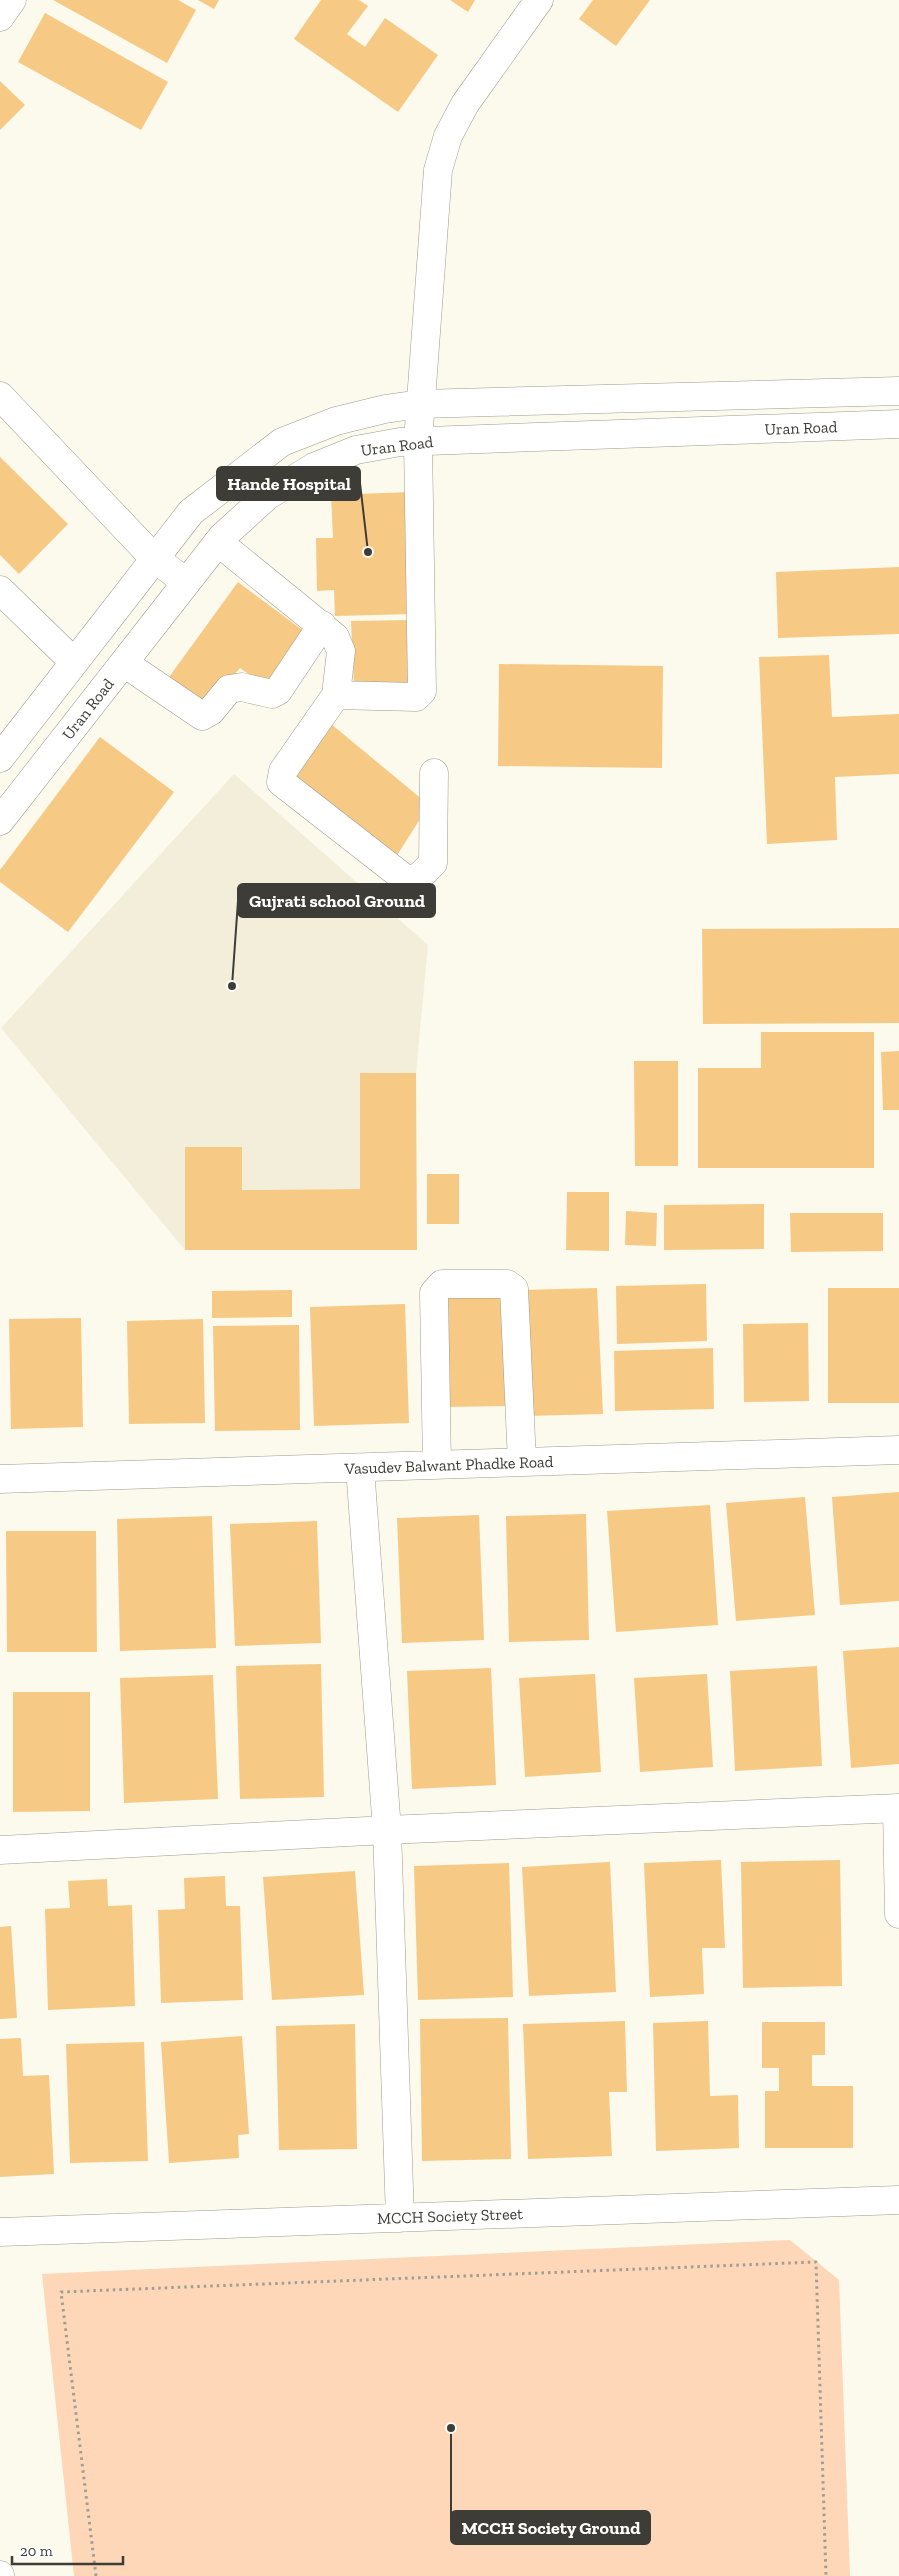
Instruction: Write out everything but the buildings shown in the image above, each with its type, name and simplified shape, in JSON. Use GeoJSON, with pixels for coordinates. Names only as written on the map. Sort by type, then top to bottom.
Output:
{"type":"FeatureCollection","features":[{"type":"Feature","properties":{"kind":"street"},"geometry":{"type":"LineString","coordinates":[[0,17],[12,0]]}},
{"type":"Feature","properties":{"kind":"street"},"geometry":{"type":"LineString","coordinates":[[336,695],[416,697],[422,691],[418,441],[438,170],[448,136],[465,104],[539,0]]}},
{"type":"Feature","properties":{"kind":"street","name":"Uran Road"},"geometry":{"type":"LineString","coordinates":[[0,758],[190,512],[282,442],[336,421],[385,409],[420,404],[899,391]]}},
{"type":"Feature","properties":{"kind":"street"},"geometry":{"type":"LineString","coordinates":[[0,396],[154,558],[186,582]]}},
{"type":"Feature","properties":{"kind":"street","name":"Uran Road"},"geometry":{"type":"LineString","coordinates":[[0,822],[218,542],[267,496],[314,467],[356,450],[418,441],[899,424]]}},
{"type":"Feature","properties":{"kind":"street"},"geometry":{"type":"LineString","coordinates":[[218,542],[322,625],[335,637],[342,651],[336,695],[283,771],[281,782],[408,881],[420,876],[433,863],[434,773]]}},
{"type":"Feature","properties":{"kind":"street"},"geometry":{"type":"LineString","coordinates":[[0,590],[74,662]]}},
{"type":"Feature","properties":{"kind":"street"},"geometry":{"type":"LineString","coordinates":[[124,663],[202,716],[211,712],[229,689],[242,687],[272,694],[278,690],[322,625]]}},
{"type":"Feature","properties":{"kind":"street"},"geometry":{"type":"LineString","coordinates":[[437,1465],[434,1293],[442,1284],[507,1284],[514,1289],[522,1462]]}},
{"type":"Feature","properties":{"kind":"street","name":"Vasudev Balwant Phadke Road"},"geometry":{"type":"LineString","coordinates":[[0,1479],[899,1450]]}},
{"type":"Feature","properties":{"kind":"street"},"geometry":{"type":"LineString","coordinates":[[360,1468],[387,1830],[400,2218]]}},
{"type":"Feature","properties":{"kind":"street"},"geometry":{"type":"LineString","coordinates":[[0,1850],[387,1830],[898,1808],[899,1914]]}},
{"type":"Feature","properties":{"kind":"street","name":"MCCH Society Street"},"geometry":{"type":"LineString","coordinates":[[0,2232],[899,2200]]}},
{"type":"Feature","properties":{"kind":"path"},"geometry":{"type":"LineString","coordinates":[[96,2576],[61,2292],[816,2262],[826,2576]]}},
{"type":"Feature","properties":{"kind":"shaded area"},"geometry":{"type":"Polygon","coordinates":[[[234,774],[428,945],[416,1073],[360,1073],[360,1189],[242,1190],[242,1147],[186,1147],[185,1250],[1,1028],[234,774]]]}},
{"type":"Feature","properties":{"kind":"shaded area"},"geometry":{"type":"Polygon","coordinates":[[[790,2240],[839,2280],[850,2576],[74,2576],[42,2274],[790,2240]]]}},
{"type":"Feature","properties":{"kind":"place","name":"Hande Hospital"},"geometry":{"type":"Point","coordinates":[368,552]}},
{"type":"Feature","properties":{"kind":"place","name":"Gujrati school Ground"},"geometry":{"type":"Point","coordinates":[232,986]}},
{"type":"Feature","properties":{"kind":"place","name":"MCCH Society Ground"},"geometry":{"type":"Point","coordinates":[451,2428]}}]}
